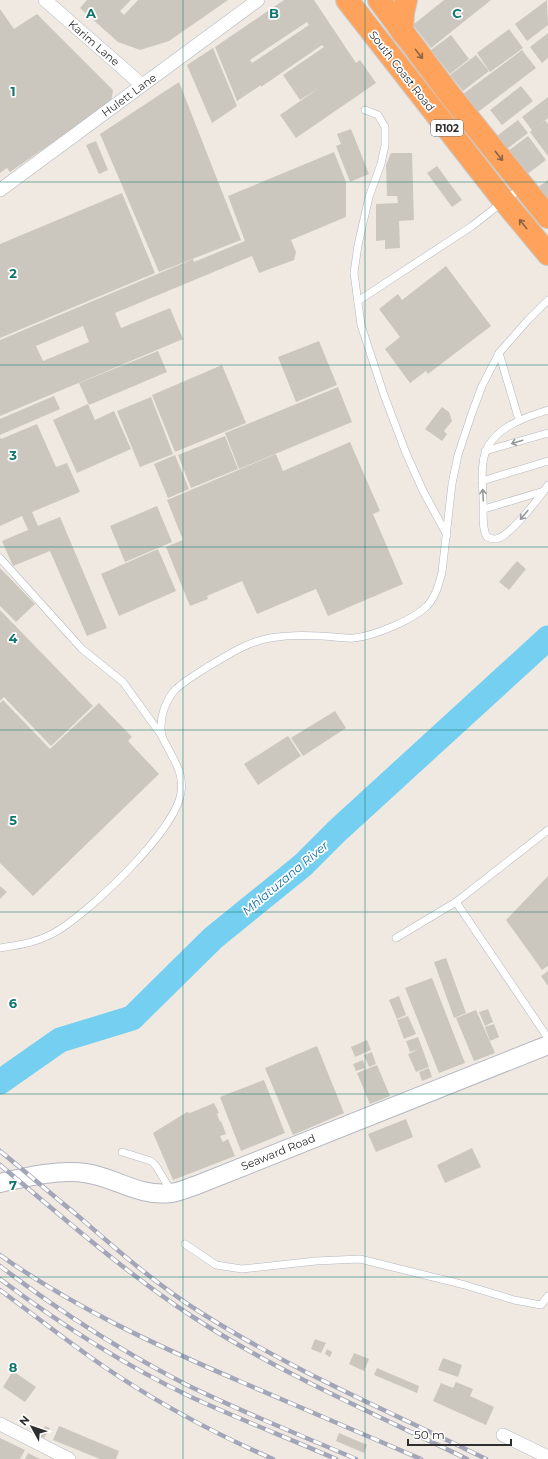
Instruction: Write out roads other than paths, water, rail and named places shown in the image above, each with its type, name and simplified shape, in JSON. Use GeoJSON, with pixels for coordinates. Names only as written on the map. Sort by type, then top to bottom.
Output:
{"type":"FeatureCollection","features":[{"type":"Feature","properties":{"kind":"highway","name":"R102"},"geometry":{"type":"LineString","coordinates":[[379,0],[450,95],[548,217]]}},
{"type":"Feature","properties":{"kind":"highway"},"geometry":{"type":"LineString","coordinates":[[402,32],[406,0]]}},
{"type":"Feature","properties":{"kind":"highway","name":"South Coast Road"},"geometry":{"type":"LineString","coordinates":[[355,3],[432,110],[548,254]]}},
{"type":"Feature","properties":{"kind":"highway"},"geometry":{"type":"LineString","coordinates":[[432,110],[450,95]]}},
{"type":"Feature","properties":{"kind":"highway"},"geometry":{"type":"LineString","coordinates":[[455,137],[472,122]]}},
{"type":"Feature","properties":{"kind":"street","name":"Karim Lane"},"geometry":{"type":"LineString","coordinates":[[45,0],[142,85]]}},
{"type":"Feature","properties":{"kind":"street","name":"Hulett Lane"},"geometry":{"type":"LineString","coordinates":[[0,190],[258,0]]}},
{"type":"Feature","properties":{"kind":"street","name":"Seaward Road"},"geometry":{"type":"LineString","coordinates":[[0,1183],[35,1175],[85,1173],[142,1192],[158,1194],[172,1193],[204,1182],[548,1045]]}},
{"type":"Feature","properties":{"kind":"street"},"geometry":{"type":"LineString","coordinates":[[0,1424],[69,1459]]}},
{"type":"Feature","properties":{"kind":"street"},"geometry":{"type":"LineString","coordinates":[[503,1435],[548,1457]]}},
{"type":"Feature","properties":{"kind":"lane"},"geometry":{"type":"LineString","coordinates":[[364,110],[378,115],[386,127],[385,145],[381,164],[369,197],[358,245],[354,273],[361,325],[384,395],[406,453],[423,491],[447,535]]}},
{"type":"Feature","properties":{"kind":"lane"},"geometry":{"type":"LineString","coordinates":[[358,301],[472,226],[524,186]]}},
{"type":"Feature","properties":{"kind":"lane"},"geometry":{"type":"LineString","coordinates":[[162,736],[161,719],[167,701],[174,690],[195,675],[245,645],[269,638],[290,635],[353,638],[370,635],[389,629],[419,612],[428,605],[439,585],[447,535],[452,484],[458,455],[482,386],[499,353],[548,300]]}},
{"type":"Feature","properties":{"kind":"lane"},"geometry":{"type":"LineString","coordinates":[[499,353],[519,420]]}},
{"type":"Feature","properties":{"kind":"lane"},"geometry":{"type":"LineString","coordinates":[[546,488],[517,523],[500,538],[494,539],[487,536],[484,527],[482,481],[483,463],[486,451],[502,430],[519,420],[548,410]]}},
{"type":"Feature","properties":{"kind":"lane"},"geometry":{"type":"LineString","coordinates":[[486,451],[548,433]]}},
{"type":"Feature","properties":{"kind":"lane"},"geometry":{"type":"LineString","coordinates":[[482,481],[548,461]]}},
{"type":"Feature","properties":{"kind":"lane"},"geometry":{"type":"LineString","coordinates":[[484,510],[546,488]]}},
{"type":"Feature","properties":{"kind":"lane"},"geometry":{"type":"LineString","coordinates":[[0,558],[82,649],[124,682],[162,736],[180,772],[182,792],[174,814],[162,831],[143,854],[115,883],[83,912],[53,934],[29,944],[0,948]]}},
{"type":"Feature","properties":{"kind":"lane"},"geometry":{"type":"LineString","coordinates":[[396,938],[456,902],[548,830]]}},
{"type":"Feature","properties":{"kind":"lane"},"geometry":{"type":"LineString","coordinates":[[456,902],[548,1038]]}},
{"type":"Feature","properties":{"kind":"lane"},"geometry":{"type":"LineString","coordinates":[[122,1152],[151,1161],[156,1166],[172,1193]]}},
{"type":"Feature","properties":{"kind":"lane"},"geometry":{"type":"LineString","coordinates":[[185,1244],[216,1265],[242,1269],[316,1261],[360,1259],[465,1285],[514,1300],[545,1304],[548,1296]]}},
{"type":"Feature","properties":{"kind":"waterway","name":"Mhlatuzana River"},"geometry":{"type":"LineString","coordinates":[[0,1082],[60,1040],[132,1018],[213,938],[303,865],[337,831],[548,638]]}},
{"type":"Feature","properties":{"kind":"railway"},"geometry":{"type":"LineString","coordinates":[[0,1151],[138,1267],[170,1292],[203,1314],[237,1335],[307,1373],[486,1459]]}},
{"type":"Feature","properties":{"kind":"railway"},"geometry":{"type":"LineString","coordinates":[[0,1165],[118,1263],[167,1300],[193,1317],[293,1375],[467,1459]]}},
{"type":"Feature","properties":{"kind":"railway"},"geometry":{"type":"LineString","coordinates":[[0,1255],[58,1293],[119,1326],[214,1370],[421,1459]]}},
{"type":"Feature","properties":{"kind":"railway"},"geometry":{"type":"LineString","coordinates":[[0,1266],[91,1330],[162,1372],[229,1405],[356,1459]]}},
{"type":"Feature","properties":{"kind":"railway"},"geometry":{"type":"LineString","coordinates":[[0,1279],[69,1328],[166,1385],[227,1413],[336,1459]]}},
{"type":"Feature","properties":{"kind":"railway"},"geometry":{"type":"LineString","coordinates":[[0,1290],[90,1357],[143,1392],[207,1428],[273,1459]]}}]}
